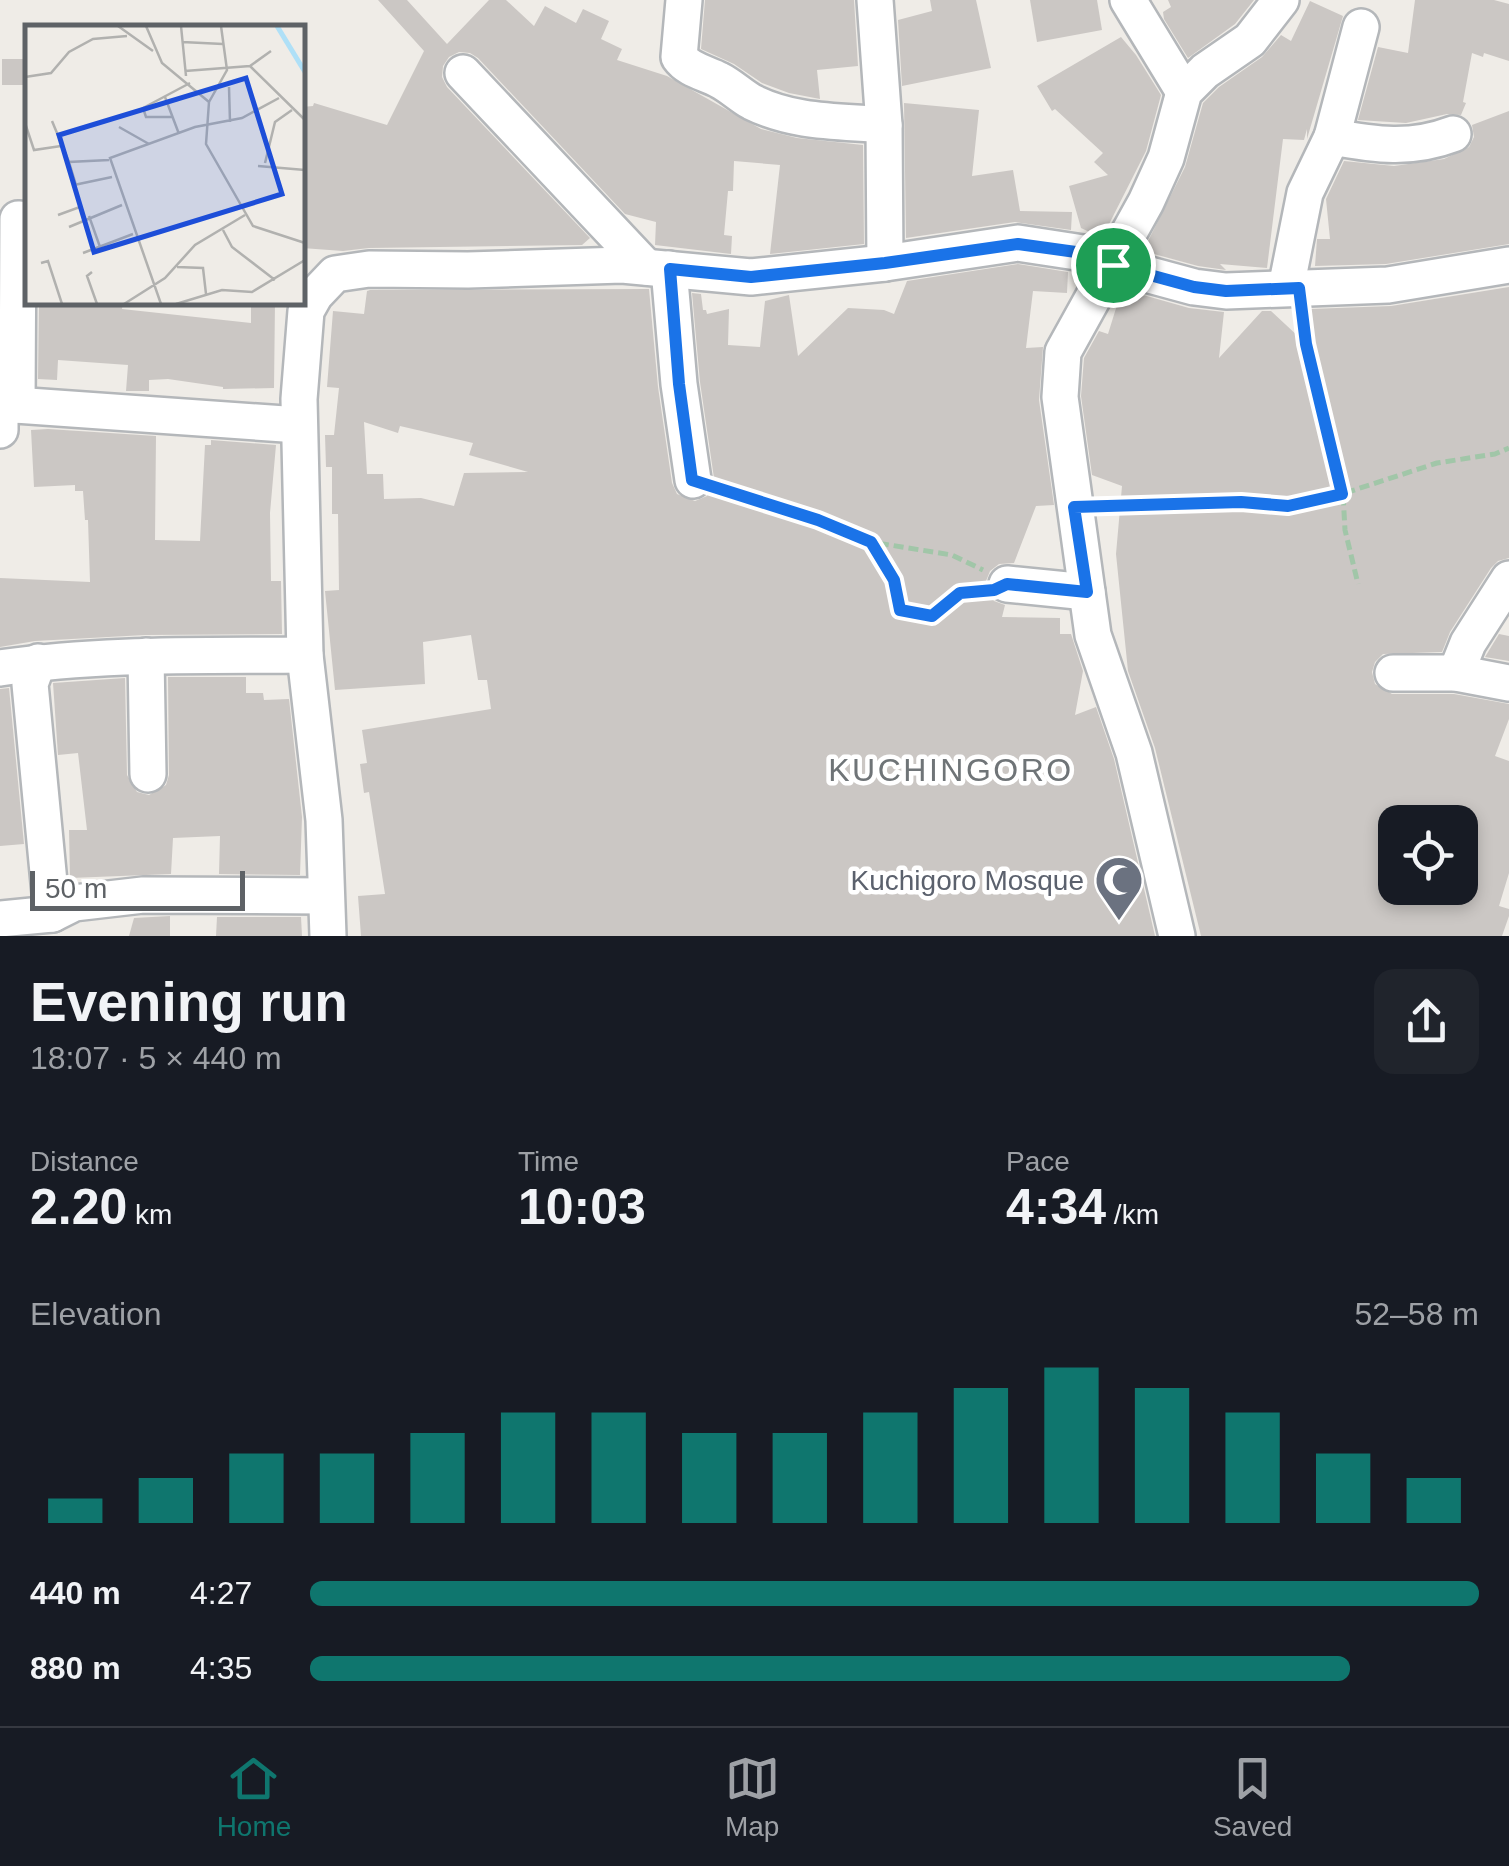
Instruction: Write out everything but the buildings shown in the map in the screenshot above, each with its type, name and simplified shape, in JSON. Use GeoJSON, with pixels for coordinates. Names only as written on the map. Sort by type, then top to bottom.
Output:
{"type":"FeatureCollection","features":[{"type":"Feature","properties":{"kind":"street"},"geometry":{"type":"LineString","coordinates":[[684,0],[679,57],[685,65],[777,112],[808,120],[884,124]]}},
{"type":"Feature","properties":{"kind":"street"},"geometry":{"type":"LineString","coordinates":[[875,0],[884,124],[885,263]]}},
{"type":"Feature","properties":{"kind":"street"},"geometry":{"type":"LineString","coordinates":[[1128,0],[1184,92]]}},
{"type":"Feature","properties":{"kind":"street"},"geometry":{"type":"LineString","coordinates":[[1177,936],[1134,754],[1093,635],[1060,398],[1063,352],[1113,265],[1166,158],[1184,92],[1205,71],[1250,40],[1281,0]]}},
{"type":"Feature","properties":{"kind":"street"},"geometry":{"type":"LineString","coordinates":[[1293,288],[1304,193],[1332,137],[1361,27]]}},
{"type":"Feature","properties":{"kind":"street"},"geometry":{"type":"LineString","coordinates":[[463,73],[658,268],[692,480]]}},
{"type":"Feature","properties":{"kind":"street"},"geometry":{"type":"LineString","coordinates":[[1332,137],[1424,145],[1453,134]]}},
{"type":"Feature","properties":{"kind":"street"},"geometry":{"type":"LineString","coordinates":[[15,217],[8,418],[299,425]]}},
{"type":"Feature","properties":{"kind":"street"},"geometry":{"type":"LineString","coordinates":[[328,936],[324,820],[305,656],[299,425],[309,288],[335,274],[369,269],[658,268],[751,277],[1018,244],[1083,253],[1194,287],[1226,291],[1388,286],[1509,265]]}},
{"type":"Feature","properties":{"kind":"street"},"geometry":{"type":"LineString","coordinates":[[1456,672],[1468,643],[1509,579]]}},
{"type":"Feature","properties":{"kind":"street"},"geometry":{"type":"LineString","coordinates":[[1007,584],[1087,592]]}},
{"type":"Feature","properties":{"kind":"street"},"geometry":{"type":"LineString","coordinates":[[0,668],[146,656],[305,656]]}},
{"type":"Feature","properties":{"kind":"street"},"geometry":{"type":"LineString","coordinates":[[146,656],[148,774]]}},
{"type":"Feature","properties":{"kind":"street"},"geometry":{"type":"LineString","coordinates":[[38,662],[30,684],[52,914]]}},
{"type":"Feature","properties":{"kind":"street"},"geometry":{"type":"LineString","coordinates":[[1393,673],[1456,672],[1509,684]]}},
{"type":"Feature","properties":{"kind":"street"},"geometry":{"type":"LineString","coordinates":[[0,918],[52,914],[74,903],[143,895],[324,896]]}},
{"type":"Feature","properties":{"kind":"path"},"geometry":{"type":"LineString","coordinates":[[1293,288],[1342,494],[1345,530],[1358,584]]}},
{"type":"Feature","properties":{"kind":"path"},"geometry":{"type":"LineString","coordinates":[[1074,507],[1241,502],[1288,506],[1342,494],[1436,463],[1495,454],[1509,448]]}},
{"type":"Feature","properties":{"kind":"path"},"geometry":{"type":"LineString","coordinates":[[692,480],[818,520],[871,542],[952,555],[1007,584]]}},
{"type":"Feature","properties":{"kind":"path"},"geometry":{"type":"LineString","coordinates":[[871,542],[894,580],[900,610],[932,616],[960,593],[994,590],[1007,584]]}},
{"type":"Feature","properties":{"kind":"place","name":"Kuchigoro Mosque"},"geometry":{"type":"Point","coordinates":[1119,922]}},
{"type":"Feature","properties":{"kind":"district","name":"KUCHINGORO"},"geometry":{"type":"Point","coordinates":[951,770]}},
{"type":"Feature","properties":{"kind":"route"},"geometry":{"type":"LineString","coordinates":[[1018,244],[1083,253],[1113,265],[1194,287],[1226,291],[1299,288],[1306,344],[1342,494],[1288,506],[1241,502],[1074,507],[1087,592],[1007,584],[994,590],[960,593],[932,616],[900,610],[894,580],[871,542],[818,520],[692,480],[670,269],[751,277],[1018,244]]}}]}
